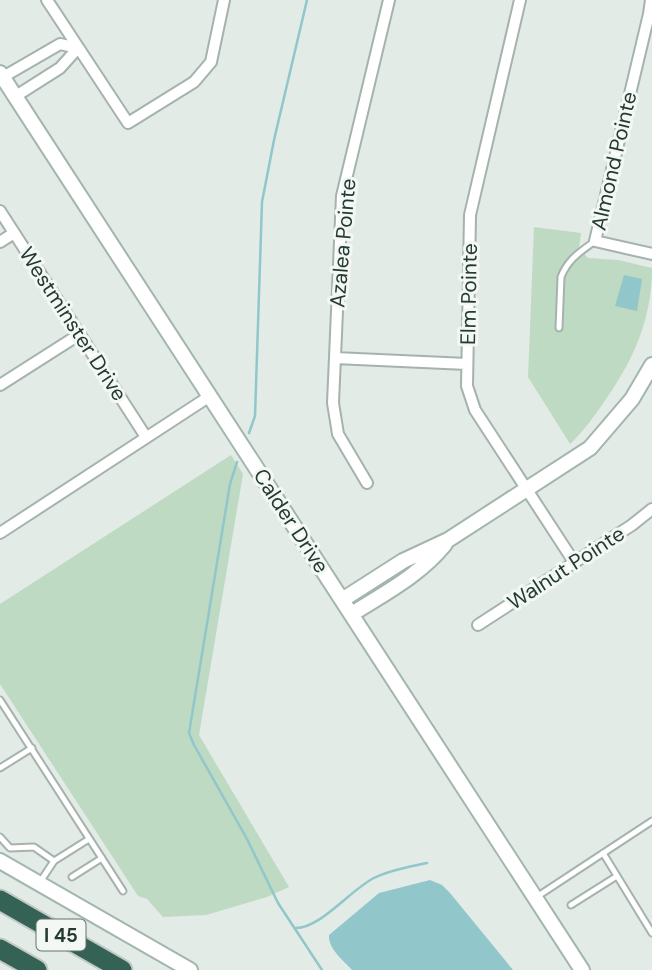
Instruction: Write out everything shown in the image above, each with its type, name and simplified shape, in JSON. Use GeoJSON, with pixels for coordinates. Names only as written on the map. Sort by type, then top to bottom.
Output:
{"type":"FeatureCollection","features":[{"type":"Feature","properties":{"kind":"highway","name":"I 45"},"geometry":{"type":"LineString","coordinates":[[0,900],[122,970]]}},
{"type":"Feature","properties":{"kind":"highway","name":"I 45"},"geometry":{"type":"LineString","coordinates":[[0,949],[37,970]]}},
{"type":"Feature","properties":{"kind":"street"},"geometry":{"type":"LineString","coordinates":[[47,0],[128,123],[194,82],[211,62],[224,0]]}},
{"type":"Feature","properties":{"kind":"street","name":"Azalea Pointe"},"geometry":{"type":"LineString","coordinates":[[367,483],[338,434],[333,403],[342,196],[389,0]]}},
{"type":"Feature","properties":{"kind":"street","name":"Elm Pointe"},"geometry":{"type":"LineString","coordinates":[[520,0],[470,215],[467,386],[475,410],[574,562]]}},
{"type":"Feature","properties":{"kind":"street","name":"Almond Pointe"},"geometry":{"type":"LineString","coordinates":[[595,241],[649,14],[650,0]]}},
{"type":"Feature","properties":{"kind":"street"},"geometry":{"type":"LineString","coordinates":[[2,75],[60,44],[78,48]]}},
{"type":"Feature","properties":{"kind":"street"},"geometry":{"type":"LineString","coordinates":[[16,96],[60,68],[78,48]]}},
{"type":"Feature","properties":{"kind":"street","name":"Calder Drive"},"geometry":{"type":"LineString","coordinates":[[2,75],[582,970]]}},
{"type":"Feature","properties":{"kind":"street","name":"Westminster Drive"},"geometry":{"type":"LineString","coordinates":[[0,211],[146,437]]}},
{"type":"Feature","properties":{"kind":"street"},"geometry":{"type":"LineString","coordinates":[[0,242],[14,233]]}},
{"type":"Feature","properties":{"kind":"street"},"geometry":{"type":"LineString","coordinates":[[595,241],[652,254]]}},
{"type":"Feature","properties":{"kind":"street"},"geometry":{"type":"LineString","coordinates":[[0,385],[80,334]]}},
{"type":"Feature","properties":{"kind":"street"},"geometry":{"type":"LineString","coordinates":[[335,358],[467,364]]}},
{"type":"Feature","properties":{"kind":"street"},"geometry":{"type":"LineString","coordinates":[[342,600],[403,561],[448,540],[590,448],[632,400],[652,365]]}},
{"type":"Feature","properties":{"kind":"street"},"geometry":{"type":"LineString","coordinates":[[0,533],[210,396]]}},
{"type":"Feature","properties":{"kind":"street","name":"Walnut Pointe"},"geometry":{"type":"LineString","coordinates":[[478,625],[632,525],[652,509]]}},
{"type":"Feature","properties":{"kind":"street"},"geometry":{"type":"LineString","coordinates":[[352,614],[427,565],[448,540]]}},
{"type":"Feature","properties":{"kind":"street"},"geometry":{"type":"LineString","coordinates":[[0,861],[190,970]]}},
{"type":"Feature","properties":{"kind":"lane"},"geometry":{"type":"LineString","coordinates":[[559,328],[561,277],[568,262],[595,241]]}},
{"type":"Feature","properties":{"kind":"lane"},"geometry":{"type":"LineString","coordinates":[[0,700],[123,891]]}},
{"type":"Feature","properties":{"kind":"lane"},"geometry":{"type":"LineString","coordinates":[[0,768],[32,748]]}},
{"type":"Feature","properties":{"kind":"lane"},"geometry":{"type":"LineString","coordinates":[[535,898],[652,821]]}},
{"type":"Feature","properties":{"kind":"lane"},"geometry":{"type":"LineString","coordinates":[[0,837],[9,848],[34,847],[54,861]]}},
{"type":"Feature","properties":{"kind":"lane"},"geometry":{"type":"LineString","coordinates":[[39,883],[54,861],[89,839]]}},
{"type":"Feature","properties":{"kind":"lane"},"geometry":{"type":"LineString","coordinates":[[603,853],[652,933]]}},
{"type":"Feature","properties":{"kind":"lane"},"geometry":{"type":"LineString","coordinates":[[72,877],[102,858]]}},
{"type":"Feature","properties":{"kind":"lane"},"geometry":{"type":"LineString","coordinates":[[571,905],[617,876]]}},
{"type":"Feature","properties":{"kind":"green space"},"geometry":{"type":"Polygon","coordinates":[[[534,227],[581,233],[579,248],[588,258],[618,260],[652,268],[644,324],[631,357],[602,405],[570,444],[528,377],[534,227]]]}},
{"type":"Feature","properties":{"kind":"green space"},"geometry":{"type":"Polygon","coordinates":[[[231,455],[243,474],[199,735],[289,887],[267,897],[206,915],[163,917],[147,899],[138,896],[0,684],[0,604],[231,455]]]}},
{"type":"Feature","properties":{"kind":"water"},"geometry":{"type":"Polygon","coordinates":[[[624,275],[642,279],[637,311],[615,306],[624,275]]]}},
{"type":"Feature","properties":{"kind":"water"},"geometry":{"type":"Polygon","coordinates":[[[430,880],[442,885],[450,893],[513,970],[352,970],[337,954],[329,935],[379,893],[430,880]]]}},
{"type":"Feature","properties":{"kind":"waterway"},"geometry":{"type":"LineString","coordinates":[[249,433],[255,416],[262,202],[307,0]]}},
{"type":"Feature","properties":{"kind":"waterway"},"geometry":{"type":"LineString","coordinates":[[237,462],[230,484],[189,733],[247,839],[278,903],[322,970]]}},
{"type":"Feature","properties":{"kind":"waterway"},"geometry":{"type":"LineString","coordinates":[[295,928],[305,927],[325,916],[374,878],[427,863]]}}]}
